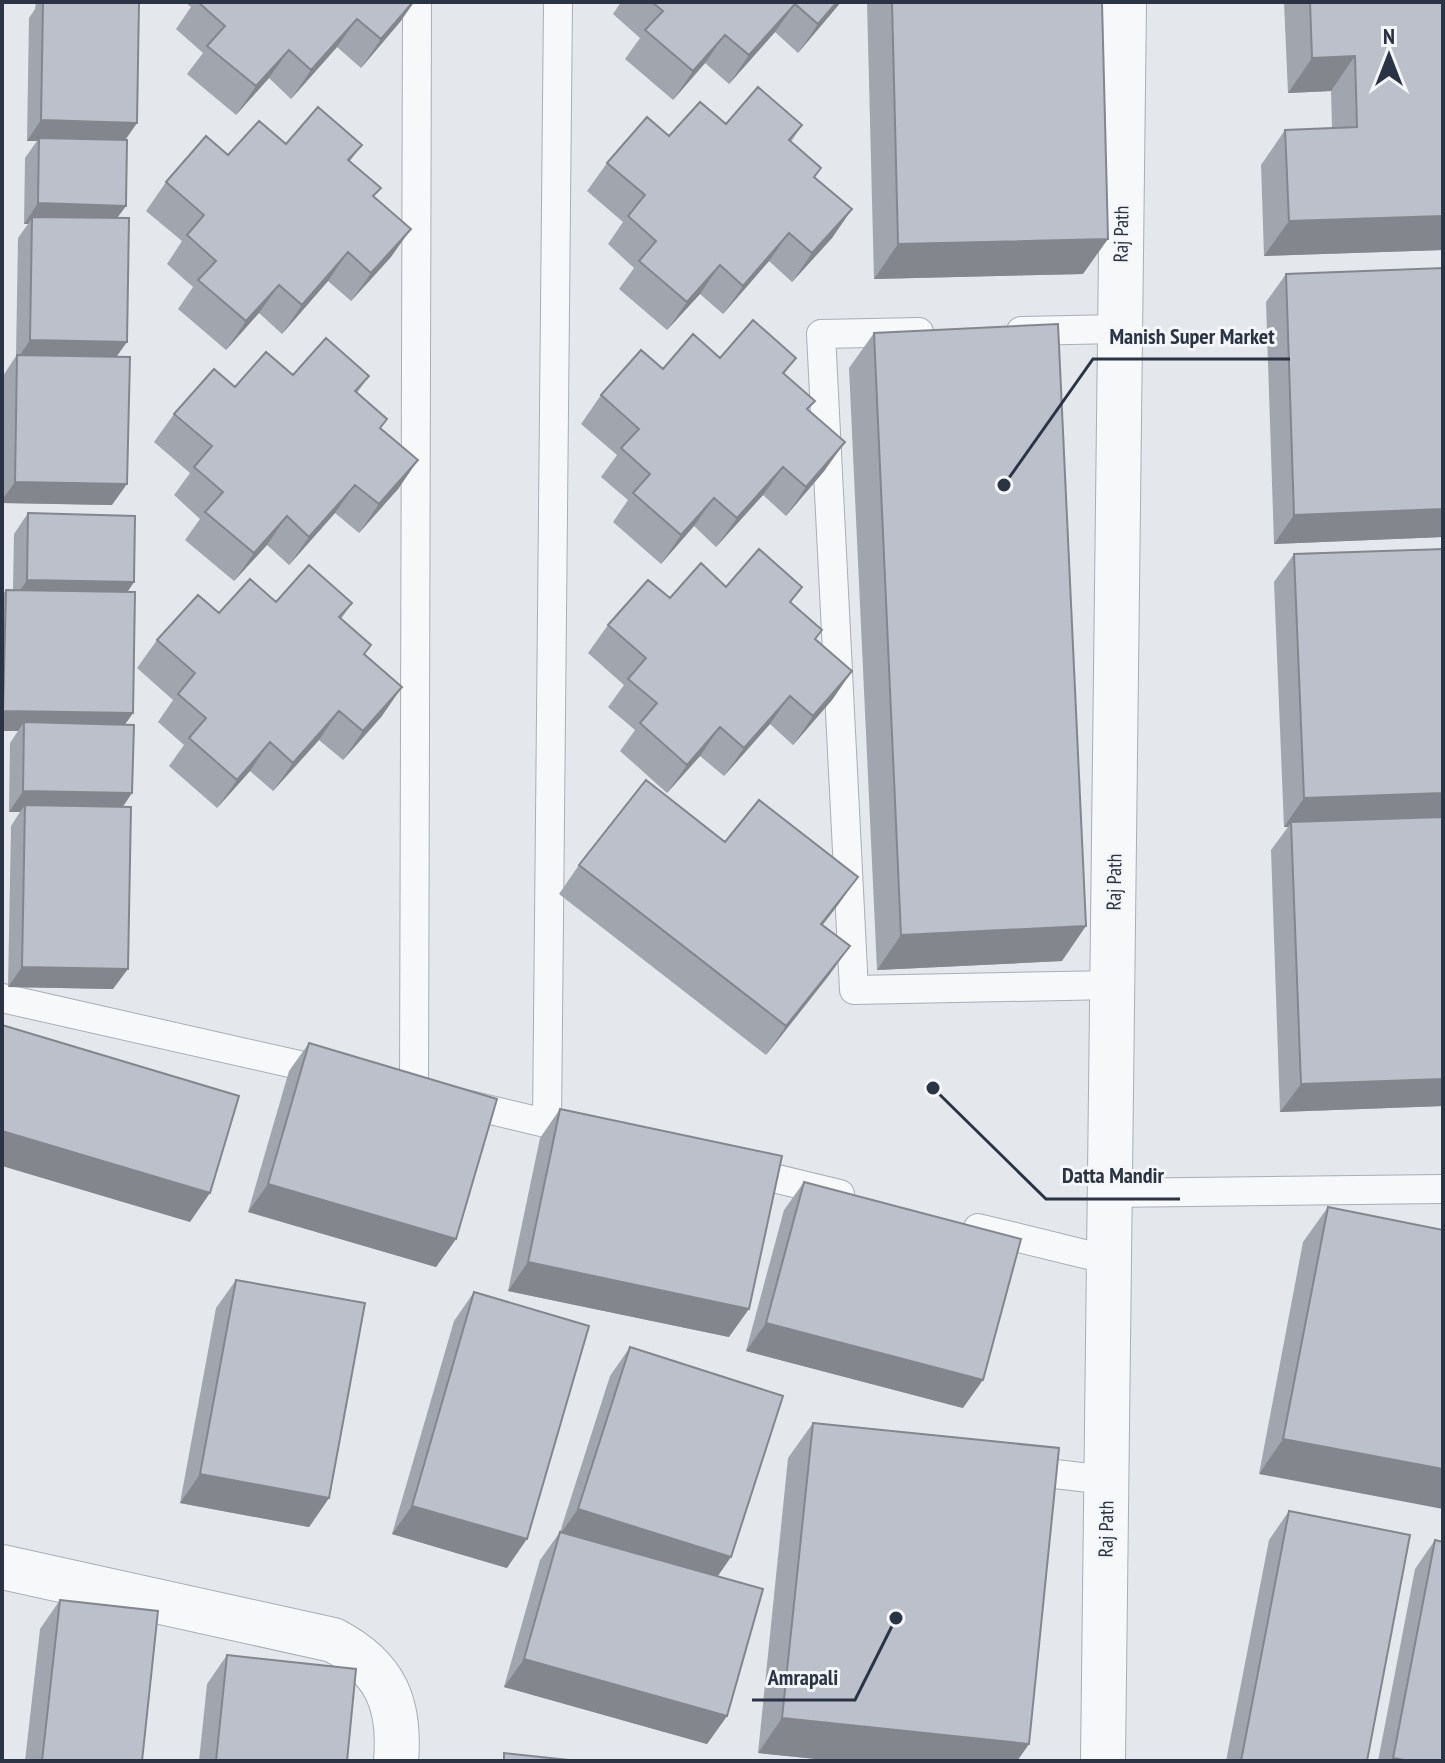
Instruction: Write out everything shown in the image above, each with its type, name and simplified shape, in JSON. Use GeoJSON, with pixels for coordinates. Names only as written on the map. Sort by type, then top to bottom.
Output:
{"type":"FeatureCollection","features":[{"type":"Feature","properties":{"kind":"street","name":"Raj Path"},"geometry":{"type":"LineString","coordinates":[[1103,1761],[1124,2]]}},
{"type":"Feature","properties":{"kind":"street"},"geometry":{"type":"LineString","coordinates":[[2,1567],[333,1640],[360,1654],[380,1675],[392,1703],[398,1733],[396,1761]]}},
{"type":"Feature","properties":{"kind":"lane"},"geometry":{"type":"LineString","coordinates":[[414,1092],[417,2]]}},
{"type":"Feature","properties":{"kind":"lane"},"geometry":{"type":"LineString","coordinates":[[547,1123],[558,2]]}},
{"type":"Feature","properties":{"kind":"lane"},"geometry":{"type":"LineString","coordinates":[[1001,331],[1120,329]]}},
{"type":"Feature","properties":{"kind":"lane"},"geometry":{"type":"LineString","coordinates":[[941,332],[821,334],[854,990],[1113,985]]}},
{"type":"Feature","properties":{"kind":"lane"},"geometry":{"type":"LineString","coordinates":[[2,998],[353,1078]]}},
{"type":"Feature","properties":{"kind":"lane"},"geometry":{"type":"LineString","coordinates":[[384,1085],[608,1138]]}},
{"type":"Feature","properties":{"kind":"lane"},"geometry":{"type":"LineString","coordinates":[[713,1163],[865,1200]]}},
{"type":"Feature","properties":{"kind":"lane"},"geometry":{"type":"LineString","coordinates":[[1110,1193],[1443,1189]]}},
{"type":"Feature","properties":{"kind":"lane"},"geometry":{"type":"LineString","coordinates":[[955,1222],[1109,1260]]}},
{"type":"Feature","properties":{"kind":"lane"},"geometry":{"type":"LineString","coordinates":[[989,1467],[1107,1480]]}},
{"type":"Feature","properties":{"kind":"building"},"geometry":{"type":"Polygon","coordinates":[[[43,2],[139,2],[137,123],[41,120],[43,2]]]}},
{"type":"Feature","properties":{"kind":"building"},"geometry":{"type":"Polygon","coordinates":[[[198,2],[413,2],[381,39],[357,19],[311,70],[289,50],[256,86],[207,46],[225,26],[198,2]]]}},
{"type":"Feature","properties":{"kind":"building"},"geometry":{"type":"Polygon","coordinates":[[[652,2],[837,2],[818,24],[795,4],[749,55],[725,35],[693,71],[645,30],[663,11],[652,2]]]}},
{"type":"Feature","properties":{"kind":"building"},"geometry":{"type":"Polygon","coordinates":[[[892,2],[1102,2],[1108,239],[898,244],[892,2]]]}},
{"type":"Feature","properties":{"kind":"building"},"geometry":{"type":"Polygon","coordinates":[[[1310,2],[1443,2],[1443,216],[1289,221],[1285,130],[1357,127],[1355,56],[1312,58],[1310,2]]]}},
{"type":"Feature","properties":{"kind":"building"},"geometry":{"type":"Polygon","coordinates":[[[758,87],[802,125],[789,140],[821,168],[814,177],[852,209],[812,253],[789,233],[743,286],[720,265],[687,302],[639,261],[656,241],[628,216],[645,195],[607,163],[647,117],[669,136],[700,102],[726,124],[758,87]]]}},
{"type":"Feature","properties":{"kind":"building"},"geometry":{"type":"Polygon","coordinates":[[[318,107],[362,145],[348,160],[381,188],[373,196],[411,229],[371,273],[348,252],[302,305],[279,285],[246,321],[198,280],[216,261],[187,235],[204,215],[166,182],[206,136],[228,155],[259,121],[286,144],[318,107]]]}},
{"type":"Feature","properties":{"kind":"building"},"geometry":{"type":"Polygon","coordinates":[[[39,138],[127,140],[126,206],[38,203],[39,138]]]}},
{"type":"Feature","properties":{"kind":"building"},"geometry":{"type":"Polygon","coordinates":[[[32,217],[129,218],[127,342],[30,340],[32,217]]]}},
{"type":"Feature","properties":{"kind":"building"},"geometry":{"type":"Polygon","coordinates":[[[1443,268],[1443,509],[1294,515],[1286,274],[1443,268]]]}},
{"type":"Feature","properties":{"kind":"building"},"geometry":{"type":"Polygon","coordinates":[[[753,320],[796,358],[783,373],[815,401],[807,409],[845,442],[806,487],[783,467],[737,518],[714,498],[681,535],[633,493],[650,474],[621,448],[639,429],[601,395],[641,350],[663,369],[693,334],[720,358],[753,320]]]}},
{"type":"Feature","properties":{"kind":"building"},"geometry":{"type":"Polygon","coordinates":[[[1058,324],[1086,926],[901,935],[874,333],[1058,324]]]}},
{"type":"Feature","properties":{"kind":"building"},"geometry":{"type":"Polygon","coordinates":[[[326,338],[369,376],[355,391],[387,419],[380,428],[418,460],[379,504],[355,485],[309,537],[287,516],[254,553],[205,512],[223,492],[194,467],[212,446],[174,414],[214,369],[235,387],[266,352],[293,375],[326,338]]]}},
{"type":"Feature","properties":{"kind":"building"},"geometry":{"type":"Polygon","coordinates":[[[17,355],[130,357],[127,484],[15,482],[17,355]]]}},
{"type":"Feature","properties":{"kind":"building"},"geometry":{"type":"Polygon","coordinates":[[[28,513],[135,516],[134,582],[27,580],[28,513]]]}},
{"type":"Feature","properties":{"kind":"building"},"geometry":{"type":"Polygon","coordinates":[[[759,549],[802,587],[790,602],[822,630],[815,639],[852,671],[813,716],[790,696],[744,748],[720,727],[687,765],[640,723],[657,703],[628,679],[646,658],[608,625],[648,580],[670,598],[701,563],[726,587],[759,549]]]}},
{"type":"Feature","properties":{"kind":"building"},"geometry":{"type":"Polygon","coordinates":[[[1443,549],[1443,793],[1304,798],[1294,554],[1443,549]]]}},
{"type":"Feature","properties":{"kind":"building"},"geometry":{"type":"Polygon","coordinates":[[[309,565],[352,603],[339,617],[371,645],[364,654],[402,687],[363,731],[339,711],[293,763],[270,742],[237,780],[189,738],[206,718],[178,694],[195,673],[157,640],[198,595],[219,613],[250,579],[276,602],[309,565]]]}},
{"type":"Feature","properties":{"kind":"building"},"geometry":{"type":"Polygon","coordinates":[[[6,590],[135,592],[133,713],[3,711],[6,590]]]}},
{"type":"Feature","properties":{"kind":"building"},"geometry":{"type":"Polygon","coordinates":[[[24,722],[134,725],[132,793],[23,791],[24,722]]]}},
{"type":"Feature","properties":{"kind":"building"},"geometry":{"type":"Polygon","coordinates":[[[646,780],[725,842],[759,800],[858,877],[821,924],[850,946],[786,1026],[579,865],[646,780]]]}},
{"type":"Feature","properties":{"kind":"building"},"geometry":{"type":"Polygon","coordinates":[[[25,805],[131,807],[128,969],[22,967],[25,805]]]}},
{"type":"Feature","properties":{"kind":"building"},"geometry":{"type":"Polygon","coordinates":[[[1443,817],[1443,1079],[1301,1084],[1291,822],[1443,817]]]}},
{"type":"Feature","properties":{"kind":"building"},"geometry":{"type":"Polygon","coordinates":[[[2,1025],[239,1096],[210,1193],[2,1131],[2,1025]]]}},
{"type":"Feature","properties":{"kind":"building"},"geometry":{"type":"Polygon","coordinates":[[[309,1043],[497,1099],[456,1239],[268,1184],[309,1043]]]}},
{"type":"Feature","properties":{"kind":"building"},"geometry":{"type":"Polygon","coordinates":[[[560,1109],[782,1156],[749,1309],[528,1262],[560,1109]]]}},
{"type":"Feature","properties":{"kind":"building"},"geometry":{"type":"Polygon","coordinates":[[[804,1182],[1021,1239],[983,1380],[766,1323],[804,1182]]]}},
{"type":"Feature","properties":{"kind":"building"},"geometry":{"type":"Polygon","coordinates":[[[1328,1207],[1443,1230],[1443,1469],[1283,1439],[1328,1207]]]}},
{"type":"Feature","properties":{"kind":"building"},"geometry":{"type":"Polygon","coordinates":[[[236,1280],[365,1303],[329,1498],[200,1474],[236,1280]]]}},
{"type":"Feature","properties":{"kind":"building"},"geometry":{"type":"Polygon","coordinates":[[[474,1292],[589,1326],[527,1539],[412,1506],[474,1292]]]}},
{"type":"Feature","properties":{"kind":"building"},"geometry":{"type":"Polygon","coordinates":[[[630,1347],[783,1396],[731,1557],[578,1509],[630,1347]]]}},
{"type":"Feature","properties":{"kind":"building"},"geometry":{"type":"Polygon","coordinates":[[[813,1423],[1059,1448],[1029,1744],[782,1718],[813,1423]]]}},
{"type":"Feature","properties":{"kind":"building"},"geometry":{"type":"Polygon","coordinates":[[[1289,1511],[1410,1535],[1367,1761],[1241,1761],[1289,1511]]]}},
{"type":"Feature","properties":{"kind":"building"},"geometry":{"type":"Polygon","coordinates":[[[560,1532],[763,1589],[727,1716],[524,1659],[560,1532]]]}},
{"type":"Feature","properties":{"kind":"building"},"geometry":{"type":"Polygon","coordinates":[[[1435,1540],[1443,1542],[1443,1761],[1410,1761],[1393,1758],[1435,1540]]]}},
{"type":"Feature","properties":{"kind":"building"},"geometry":{"type":"Polygon","coordinates":[[[60,1600],[158,1611],[142,1761],[42,1761],[60,1600]]]}},
{"type":"Feature","properties":{"kind":"building"},"geometry":{"type":"Polygon","coordinates":[[[227,1655],[356,1669],[347,1761],[216,1761],[227,1655]]]}},
{"type":"Feature","properties":{"kind":"building"},"geometry":{"type":"Polygon","coordinates":[[[504,1753],[578,1761],[504,1761],[504,1753]]]}},
{"type":"Feature","properties":{"kind":"place","name":"Manish Super Market"},"geometry":{"type":"Point","coordinates":[1004,485]}},
{"type":"Feature","properties":{"kind":"place","name":"Datta Mandir"},"geometry":{"type":"Point","coordinates":[933,1088]}},
{"type":"Feature","properties":{"kind":"place","name":"Amrapali"},"geometry":{"type":"Point","coordinates":[896,1618]}}]}
